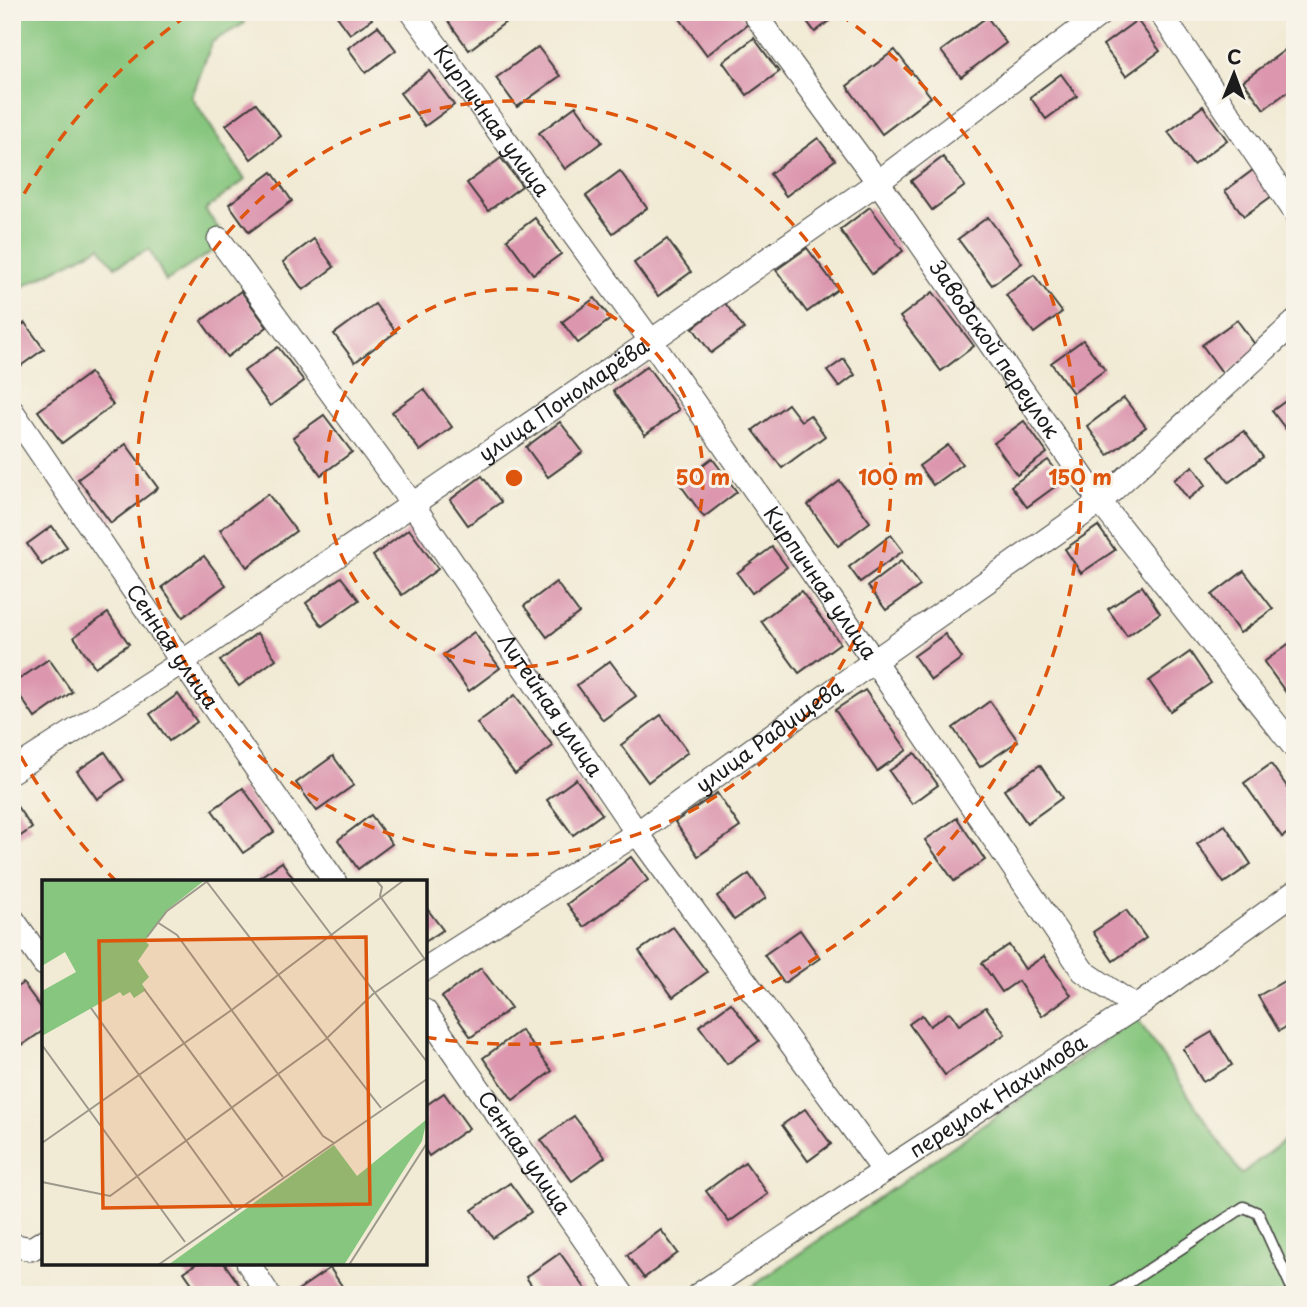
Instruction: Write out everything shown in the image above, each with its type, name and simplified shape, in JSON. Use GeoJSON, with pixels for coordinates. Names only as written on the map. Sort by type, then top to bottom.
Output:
{"type":"FeatureCollection","features":[{"type":"Feature","properties":{"kind":"street","name":"Кирпичная улица"},"geometry":{"type":"LineString","coordinates":[[412,12],[652,341],[874,661],[1083,971],[1136,1007]]}},
{"type":"Feature","properties":{"kind":"street","name":"Заводской переулок"},"geometry":{"type":"LineString","coordinates":[[753,12],[878,182],[1100,502],[1295,748]]}},
{"type":"Feature","properties":{"kind":"street","name":"улица Пономарёва"},"geometry":{"type":"LineString","coordinates":[[12,771],[181,662],[652,341],[878,182],[1103,12]]}},
{"type":"Feature","properties":{"kind":"street"},"geometry":{"type":"LineString","coordinates":[[1160,12],[1295,212]]}},
{"type":"Feature","properties":{"kind":"street","name":"Литейная улица"},"geometry":{"type":"LineString","coordinates":[[219,239],[414,505],[637,833],[884,1171]]}},
{"type":"Feature","properties":{"kind":"street","name":"улица Радищева"},"geometry":{"type":"LineString","coordinates":[[427,968],[637,833],[1100,502],[1295,322]]}},
{"type":"Feature","properties":{"kind":"street","name":"Сенная улица"},"geometry":{"type":"LineString","coordinates":[[12,411],[181,662],[334,880]]}},
{"type":"Feature","properties":{"kind":"street","name":"переулок Нахимова"},"geometry":{"type":"LineString","coordinates":[[698,1295],[1136,1007],[1295,892]]}},
{"type":"Feature","properties":{"kind":"street"},"geometry":{"type":"LineString","coordinates":[[12,918],[42,961]]}},
{"type":"Feature","properties":{"kind":"street","name":"Сенная улица"},"geometry":{"type":"LineString","coordinates":[[427,1014],[624,1295]]}},
{"type":"Feature","properties":{"kind":"street"},"geometry":{"type":"LineString","coordinates":[[12,1245],[31,1249],[42,1242]]}},
{"type":"Feature","properties":{"kind":"street"},"geometry":{"type":"LineString","coordinates":[[249,1265],[270,1295]]}},
{"type":"Feature","properties":{"kind":"lane"},"geometry":{"type":"LineString","coordinates":[[1110,1295],[1244,1207],[1258,1213],[1295,1295]]}},
{"type":"Feature","properties":{"kind":"green space"},"geometry":{"type":"Polygon","coordinates":[[[12,12],[235,12],[245,23],[212,42],[192,97],[245,180],[205,210],[228,241],[166,281],[149,249],[115,267],[100,247],[12,292],[12,12]]]}},
{"type":"Feature","properties":{"kind":"green space"},"geometry":{"type":"Polygon","coordinates":[[[1137,1018],[1241,1174],[1295,1132],[1295,1295],[740,1295],[1137,1018]]]}},
{"type":"Feature","properties":{"kind":"building"},"geometry":{"type":"Polygon","coordinates":[[[334,12],[367,12],[372,19],[350,34],[334,12]]]}},
{"type":"Feature","properties":{"kind":"building"},"geometry":{"type":"Polygon","coordinates":[[[451,12],[513,12],[515,15],[469,50],[445,17],[451,12]]]}},
{"type":"Feature","properties":{"kind":"building"},"geometry":{"type":"Polygon","coordinates":[[[675,12],[739,12],[748,24],[707,55],[675,12]]]}},
{"type":"Feature","properties":{"kind":"building"},"geometry":{"type":"Polygon","coordinates":[[[800,12],[841,12],[815,32],[800,12]]]}},
{"type":"Feature","properties":{"kind":"building"},"geometry":{"type":"Polygon","coordinates":[[[987,17],[1006,43],[961,77],[941,51],[987,17]]]}},
{"type":"Feature","properties":{"kind":"building"},"geometry":{"type":"Polygon","coordinates":[[[1137,20],[1160,51],[1126,76],[1103,45],[1137,20]]]}},
{"type":"Feature","properties":{"kind":"building"},"geometry":{"type":"Polygon","coordinates":[[[378,26],[396,50],[366,73],[348,48],[378,26]]]}},
{"type":"Feature","properties":{"kind":"building"},"geometry":{"type":"Polygon","coordinates":[[[754,38],[779,72],[747,95],[723,62],[754,38]]]}},
{"type":"Feature","properties":{"kind":"building"},"geometry":{"type":"Polygon","coordinates":[[[538,47],[560,76],[517,107],[496,78],[538,47]]]}},
{"type":"Feature","properties":{"kind":"building"},"geometry":{"type":"Polygon","coordinates":[[[1289,47],[1295,55],[1295,86],[1264,109],[1243,81],[1289,47]]]}},
{"type":"Feature","properties":{"kind":"building"},"geometry":{"type":"Polygon","coordinates":[[[895,50],[931,97],[882,134],[847,86],[895,50]]]}},
{"type":"Feature","properties":{"kind":"building"},"geometry":{"type":"Polygon","coordinates":[[[429,71],[454,105],[425,126],[400,93],[429,71]]]}},
{"type":"Feature","properties":{"kind":"building"},"geometry":{"type":"Polygon","coordinates":[[[1061,74],[1077,96],[1046,119],[1030,97],[1061,74]]]}},
{"type":"Feature","properties":{"kind":"building"},"geometry":{"type":"Polygon","coordinates":[[[256,103],[281,136],[251,159],[226,125],[256,103]]]}},
{"type":"Feature","properties":{"kind":"building"},"geometry":{"type":"Polygon","coordinates":[[[576,106],[602,142],[565,169],[539,133],[576,106]]]}},
{"type":"Feature","properties":{"kind":"building"},"geometry":{"type":"Polygon","coordinates":[[[1203,106],[1227,140],[1193,165],[1168,132],[1203,106]]]}},
{"type":"Feature","properties":{"kind":"building"},"geometry":{"type":"Polygon","coordinates":[[[818,138],[835,160],[786,196],[770,174],[818,138]]]}},
{"type":"Feature","properties":{"kind":"building"},"geometry":{"type":"Polygon","coordinates":[[[943,157],[965,186],[932,210],[911,181],[943,157]]]}},
{"type":"Feature","properties":{"kind":"building"},"geometry":{"type":"Polygon","coordinates":[[[501,158],[522,186],[488,211],[467,183],[501,158]]]}},
{"type":"Feature","properties":{"kind":"building"},"geometry":{"type":"Polygon","coordinates":[[[1253,170],[1272,196],[1244,216],[1225,191],[1253,170]]]}},
{"type":"Feature","properties":{"kind":"building"},"geometry":{"type":"Polygon","coordinates":[[[620,171],[647,208],[613,233],[586,196],[620,171]]]}},
{"type":"Feature","properties":{"kind":"building"},"geometry":{"type":"Polygon","coordinates":[[[272,172],[292,201],[249,232],[229,204],[272,172]]]}},
{"type":"Feature","properties":{"kind":"building"},"geometry":{"type":"Polygon","coordinates":[[[870,207],[903,251],[872,274],[840,230],[870,207]]]}},
{"type":"Feature","properties":{"kind":"building"},"geometry":{"type":"Polygon","coordinates":[[[988,217],[1022,263],[992,285],[958,239],[988,217]]]}},
{"type":"Feature","properties":{"kind":"building"},"geometry":{"type":"Polygon","coordinates":[[[535,218],[561,254],[533,274],[507,239],[535,218]]]}},
{"type":"Feature","properties":{"kind":"building"},"geometry":{"type":"Polygon","coordinates":[[[314,239],[334,267],[303,290],[283,262],[314,239]]]}},
{"type":"Feature","properties":{"kind":"building"},"geometry":{"type":"Polygon","coordinates":[[[667,239],[691,272],[658,296],[634,263],[667,239]]]}},
{"type":"Feature","properties":{"kind":"building"},"geometry":{"type":"Polygon","coordinates":[[[807,248],[838,289],[807,312],[776,270],[807,248]]]}},
{"type":"Feature","properties":{"kind":"building"},"geometry":{"type":"Polygon","coordinates":[[[1034,275],[1062,312],[1034,333],[1006,295],[1034,275]]]}},
{"type":"Feature","properties":{"kind":"building"},"geometry":{"type":"Polygon","coordinates":[[[241,291],[267,327],[227,357],[201,321],[241,291]]]}},
{"type":"Feature","properties":{"kind":"building"},"geometry":{"type":"Polygon","coordinates":[[[933,292],[974,346],[941,371],[900,317],[933,292]]]}},
{"type":"Feature","properties":{"kind":"building"},"geometry":{"type":"Polygon","coordinates":[[[595,298],[611,319],[578,343],[562,322],[595,298]]]}},
{"type":"Feature","properties":{"kind":"building"},"geometry":{"type":"Polygon","coordinates":[[[725,303],[744,329],[711,353],[693,328],[725,303]]]}},
{"type":"Feature","properties":{"kind":"building"},"geometry":{"type":"Polygon","coordinates":[[[375,304],[396,332],[355,362],[334,334],[375,304]]]}},
{"type":"Feature","properties":{"kind":"building"},"geometry":{"type":"Polygon","coordinates":[[[1237,320],[1259,350],[1224,375],[1202,345],[1237,320]]]}},
{"type":"Feature","properties":{"kind":"building"},"geometry":{"type":"Polygon","coordinates":[[[25,323],[44,349],[12,372],[12,332],[25,323]]]}},
{"type":"Feature","properties":{"kind":"building"},"geometry":{"type":"Polygon","coordinates":[[[1083,340],[1105,370],[1073,393],[1051,363],[1083,340]]]}},
{"type":"Feature","properties":{"kind":"building"},"geometry":{"type":"Polygon","coordinates":[[[278,347],[304,381],[270,406],[244,371],[278,347]]]}},
{"type":"Feature","properties":{"kind":"building"},"geometry":{"type":"Polygon","coordinates":[[[844,359],[855,375],[839,387],[827,371],[844,359]]]}},
{"type":"Feature","properties":{"kind":"building"},"geometry":{"type":"Polygon","coordinates":[[[647,366],[679,410],[645,435],[613,391],[647,366]]]}},
{"type":"Feature","properties":{"kind":"building"},"geometry":{"type":"Polygon","coordinates":[[[90,373],[113,405],[62,443],[38,411],[90,373]]]}},
{"type":"Feature","properties":{"kind":"building"},"geometry":{"type":"Polygon","coordinates":[[[424,389],[452,427],[420,451],[392,412],[424,389]]]}},
{"type":"Feature","properties":{"kind":"building"},"geometry":{"type":"Polygon","coordinates":[[[1295,394],[1295,434],[1291,436],[1272,411],[1295,394]]]}},
{"type":"Feature","properties":{"kind":"building"},"geometry":{"type":"Polygon","coordinates":[[[1124,398],[1146,427],[1108,455],[1087,426],[1124,398]]]}},
{"type":"Feature","properties":{"kind":"building"},"geometry":{"type":"Polygon","coordinates":[[[788,404],[801,421],[810,415],[825,436],[782,468],[753,430],[788,404]]]}},
{"type":"Feature","properties":{"kind":"building"},"geometry":{"type":"Polygon","coordinates":[[[324,415],[352,452],[321,475],[293,437],[324,415]]]}},
{"type":"Feature","properties":{"kind":"building"},"geometry":{"type":"Polygon","coordinates":[[[1024,421],[1047,453],[1017,475],[994,443],[1024,421]]]}},
{"type":"Feature","properties":{"kind":"building"},"geometry":{"type":"Polygon","coordinates":[[[560,422],[583,452],[548,477],[526,447],[560,422]]]}},
{"type":"Feature","properties":{"kind":"building"},"geometry":{"type":"Polygon","coordinates":[[[1244,431],[1263,457],[1229,482],[1209,456],[1244,431]]]}},
{"type":"Feature","properties":{"kind":"building"},"geometry":{"type":"Polygon","coordinates":[[[126,444],[158,488],[111,523],[78,479],[126,444]]]}},
{"type":"Feature","properties":{"kind":"building"},"geometry":{"type":"Polygon","coordinates":[[[948,445],[962,464],[933,485],[919,466],[948,445]]]}},
{"type":"Feature","properties":{"kind":"building"},"geometry":{"type":"Polygon","coordinates":[[[712,458],[737,492],[704,517],[679,483],[712,458]]]}},
{"type":"Feature","properties":{"kind":"building"},"geometry":{"type":"Polygon","coordinates":[[[1048,460],[1064,480],[1027,507],[1011,486],[1048,460]]]}},
{"type":"Feature","properties":{"kind":"building"},"geometry":{"type":"Polygon","coordinates":[[[1193,466],[1206,485],[1188,499],[1174,480],[1193,466]]]}},
{"type":"Feature","properties":{"kind":"building"},"geometry":{"type":"Polygon","coordinates":[[[482,476],[501,502],[468,525],[450,500],[482,476]]]}},
{"type":"Feature","properties":{"kind":"building"},"geometry":{"type":"Polygon","coordinates":[[[840,481],[870,522],[838,546],[808,505],[840,481]]]}},
{"type":"Feature","properties":{"kind":"building"},"geometry":{"type":"Polygon","coordinates":[[[268,494],[296,531],[247,567],[220,530],[268,494]]]}},
{"type":"Feature","properties":{"kind":"building"},"geometry":{"type":"Polygon","coordinates":[[[52,526],[67,547],[42,565],[27,544],[52,526]]]}},
{"type":"Feature","properties":{"kind":"building"},"geometry":{"type":"Polygon","coordinates":[[[1098,526],[1115,550],[1081,573],[1065,549],[1098,526]]]}},
{"type":"Feature","properties":{"kind":"building"},"geometry":{"type":"Polygon","coordinates":[[[409,529],[438,569],[402,595],[373,556],[409,529]]]}},
{"type":"Feature","properties":{"kind":"building"},"geometry":{"type":"Polygon","coordinates":[[[891,535],[903,551],[860,582],[849,567],[891,535]]]}},
{"type":"Feature","properties":{"kind":"building"},"geometry":{"type":"Polygon","coordinates":[[[772,547],[787,567],[752,593],[737,573],[772,547]]]}},
{"type":"Feature","properties":{"kind":"building"},"geometry":{"type":"Polygon","coordinates":[[[204,556],[226,585],[183,617],[162,587],[204,556]]]}},
{"type":"Feature","properties":{"kind":"building"},"geometry":{"type":"Polygon","coordinates":[[[901,561],[920,586],[886,610],[868,586],[901,561]]]}},
{"type":"Feature","properties":{"kind":"building"},"geometry":{"type":"Polygon","coordinates":[[[1244,571],[1273,609],[1240,633],[1212,595],[1244,571]]]}},
{"type":"Feature","properties":{"kind":"building"},"geometry":{"type":"Polygon","coordinates":[[[341,577],[359,600],[322,626],[306,603],[341,577]]]}},
{"type":"Feature","properties":{"kind":"building"},"geometry":{"type":"Polygon","coordinates":[[[556,582],[579,613],[547,637],[524,606],[556,582]]]}},
{"type":"Feature","properties":{"kind":"building"},"geometry":{"type":"Polygon","coordinates":[[[1142,586],[1160,613],[1127,636],[1108,609],[1142,586]]]}},
{"type":"Feature","properties":{"kind":"building"},"geometry":{"type":"Polygon","coordinates":[[[801,591],[840,643],[799,673],[761,621],[801,591]]]}},
{"type":"Feature","properties":{"kind":"building"},"geometry":{"type":"Polygon","coordinates":[[[108,613],[129,644],[95,667],[74,637],[108,613]]]}},
{"type":"Feature","properties":{"kind":"building"},"geometry":{"type":"Polygon","coordinates":[[[474,632],[500,668],[469,691],[443,655],[474,632]]]}},
{"type":"Feature","properties":{"kind":"building"},"geometry":{"type":"Polygon","coordinates":[[[257,633],[276,659],[239,686],[220,661],[257,633]]]}},
{"type":"Feature","properties":{"kind":"building"},"geometry":{"type":"Polygon","coordinates":[[[945,634],[962,658],[931,680],[914,656],[945,634]]]}},
{"type":"Feature","properties":{"kind":"building"},"geometry":{"type":"Polygon","coordinates":[[[1295,639],[1295,688],[1287,694],[1264,662],[1295,639]]]}},
{"type":"Feature","properties":{"kind":"building"},"geometry":{"type":"Polygon","coordinates":[[[1190,652],[1211,683],[1170,711],[1149,681],[1190,652]]]}},
{"type":"Feature","properties":{"kind":"building"},"geometry":{"type":"Polygon","coordinates":[[[49,659],[72,692],[35,718],[12,684],[49,659]]]}},
{"type":"Feature","properties":{"kind":"building"},"geometry":{"type":"Polygon","coordinates":[[[610,661],[636,696],[603,720],[577,685],[610,661]]]}},
{"type":"Feature","properties":{"kind":"building"},"geometry":{"type":"Polygon","coordinates":[[[865,690],[907,750],[877,771],[835,710],[865,690]]]}},
{"type":"Feature","properties":{"kind":"building"},"geometry":{"type":"Polygon","coordinates":[[[178,694],[197,722],[169,741],[150,714],[178,694]]]}},
{"type":"Feature","properties":{"kind":"building"},"geometry":{"type":"Polygon","coordinates":[[[515,695],[553,746],[515,774],[477,723],[515,695]]]}},
{"type":"Feature","properties":{"kind":"building"},"geometry":{"type":"Polygon","coordinates":[[[990,701],[1018,741],[980,767],[953,728],[990,701]]]}},
{"type":"Feature","properties":{"kind":"building"},"geometry":{"type":"Polygon","coordinates":[[[661,715],[688,752],[648,782],[621,745],[661,715]]]}},
{"type":"Feature","properties":{"kind":"building"},"geometry":{"type":"Polygon","coordinates":[[[105,752],[124,780],[97,799],[77,771],[105,752]]]}},
{"type":"Feature","properties":{"kind":"building"},"geometry":{"type":"Polygon","coordinates":[[[915,753],[938,785],[912,804],[889,771],[915,753]]]}},
{"type":"Feature","properties":{"kind":"building"},"geometry":{"type":"Polygon","coordinates":[[[333,756],[354,785],[317,811],[296,783],[333,756]]]}},
{"type":"Feature","properties":{"kind":"building"},"geometry":{"type":"Polygon","coordinates":[[[1271,764],[1295,798],[1295,828],[1282,837],[1244,783],[1271,764]]]}},
{"type":"Feature","properties":{"kind":"building"},"geometry":{"type":"Polygon","coordinates":[[[1040,765],[1062,798],[1027,823],[1004,790],[1040,765]]]}},
{"type":"Feature","properties":{"kind":"building"},"geometry":{"type":"Polygon","coordinates":[[[576,779],[602,814],[573,835],[547,800],[576,779]]]}},
{"type":"Feature","properties":{"kind":"building"},"geometry":{"type":"Polygon","coordinates":[[[243,788],[274,832],[243,853],[212,810],[243,788]]]}},
{"type":"Feature","properties":{"kind":"building"},"geometry":{"type":"Polygon","coordinates":[[[717,793],[740,827],[698,856],[675,822],[717,793]]]}},
{"type":"Feature","properties":{"kind":"building"},"geometry":{"type":"Polygon","coordinates":[[[16,805],[32,828],[12,842],[12,807],[16,805]]]}},
{"type":"Feature","properties":{"kind":"building"},"geometry":{"type":"Polygon","coordinates":[[[371,815],[392,844],[358,869],[338,840],[371,815]]]}},
{"type":"Feature","properties":{"kind":"building"},"geometry":{"type":"Polygon","coordinates":[[[957,818],[985,860],[954,881],[925,840],[957,818]]]}},
{"type":"Feature","properties":{"kind":"building"},"geometry":{"type":"Polygon","coordinates":[[[1225,825],[1251,864],[1224,883],[1197,844],[1225,825]]]}},
{"type":"Feature","properties":{"kind":"building"},"geometry":{"type":"Polygon","coordinates":[[[631,857],[648,880],[584,927],[567,904],[631,857]]]}},
{"type":"Feature","properties":{"kind":"building"},"geometry":{"type":"Polygon","coordinates":[[[282,862],[295,880],[258,880],[282,862]]]}},
{"type":"Feature","properties":{"kind":"building"},"geometry":{"type":"Polygon","coordinates":[[[749,874],[766,898],[734,920],[717,896],[749,874]]]}},
{"type":"Feature","properties":{"kind":"building"},"geometry":{"type":"Polygon","coordinates":[[[427,909],[443,930],[427,941],[427,909]]]}},
{"type":"Feature","properties":{"kind":"building"},"geometry":{"type":"Polygon","coordinates":[[[1126,910],[1146,938],[1113,961],[1093,932],[1126,910]]]}},
{"type":"Feature","properties":{"kind":"building"},"geometry":{"type":"Polygon","coordinates":[[[673,927],[707,972],[673,997],[639,951],[673,927]]]}},
{"type":"Feature","properties":{"kind":"building"},"geometry":{"type":"Polygon","coordinates":[[[800,930],[820,958],[784,983],[764,955],[800,930]]]}},
{"type":"Feature","properties":{"kind":"building"},"geometry":{"type":"Polygon","coordinates":[[[1009,945],[1025,969],[1044,956],[1071,995],[1042,1016],[1018,981],[1002,992],[982,963],[1009,945]]]}},
{"type":"Feature","properties":{"kind":"building"},"geometry":{"type":"Polygon","coordinates":[[[481,968],[511,1008],[471,1037],[442,997],[481,968]]]}},
{"type":"Feature","properties":{"kind":"building"},"geometry":{"type":"Polygon","coordinates":[[[1293,976],[1295,1022],[1279,1031],[1258,996],[1293,976]]]}},
{"type":"Feature","properties":{"kind":"building"},"geometry":{"type":"Polygon","coordinates":[[[23,983],[42,1009],[42,1031],[12,1052],[12,990],[23,983]]]}},
{"type":"Feature","properties":{"kind":"building"},"geometry":{"type":"Polygon","coordinates":[[[731,1003],[759,1041],[727,1064],[699,1026],[731,1003]]]}},
{"type":"Feature","properties":{"kind":"building"},"geometry":{"type":"Polygon","coordinates":[[[986,1007],[1005,1034],[945,1075],[909,1024],[922,1015],[930,1026],[950,1012],[959,1025],[986,1007]]]}},
{"type":"Feature","properties":{"kind":"building"},"geometry":{"type":"Polygon","coordinates":[[[521,1030],[552,1071],[513,1100],[483,1058],[521,1030]]]}},
{"type":"Feature","properties":{"kind":"building"},"geometry":{"type":"Polygon","coordinates":[[[1212,1032],[1232,1065],[1203,1082],[1183,1049],[1212,1032]]]}},
{"type":"Feature","properties":{"kind":"building"},"geometry":{"type":"Polygon","coordinates":[[[444,1093],[469,1128],[429,1156],[427,1153],[427,1105],[444,1093]]]}},
{"type":"Feature","properties":{"kind":"building"},"geometry":{"type":"Polygon","coordinates":[[[805,1109],[831,1144],[808,1161],[782,1125],[805,1109]]]}},
{"type":"Feature","properties":{"kind":"building"},"geometry":{"type":"Polygon","coordinates":[[[574,1116],[605,1157],[572,1181],[541,1140],[574,1116]]]}},
{"type":"Feature","properties":{"kind":"building"},"geometry":{"type":"Polygon","coordinates":[[[745,1162],[768,1194],[729,1222],[706,1191],[745,1162]]]}},
{"type":"Feature","properties":{"kind":"building"},"geometry":{"type":"Polygon","coordinates":[[[510,1183],[531,1212],[493,1238],[472,1210],[510,1183]]]}},
{"type":"Feature","properties":{"kind":"building"},"geometry":{"type":"Polygon","coordinates":[[[661,1230],[678,1253],[644,1278],[627,1255],[661,1230]]]}},
{"type":"Feature","properties":{"kind":"building"},"geometry":{"type":"Polygon","coordinates":[[[560,1253],[590,1295],[538,1295],[526,1277],[560,1253]]]}},
{"type":"Feature","properties":{"kind":"building"},"geometry":{"type":"Polygon","coordinates":[[[194,1265],[225,1265],[243,1290],[237,1295],[200,1295],[184,1272],[194,1265]]]}},
{"type":"Feature","properties":{"kind":"building"},"geometry":{"type":"Polygon","coordinates":[[[330,1268],[348,1295],[301,1295],[298,1290],[330,1268]]]}}]}
